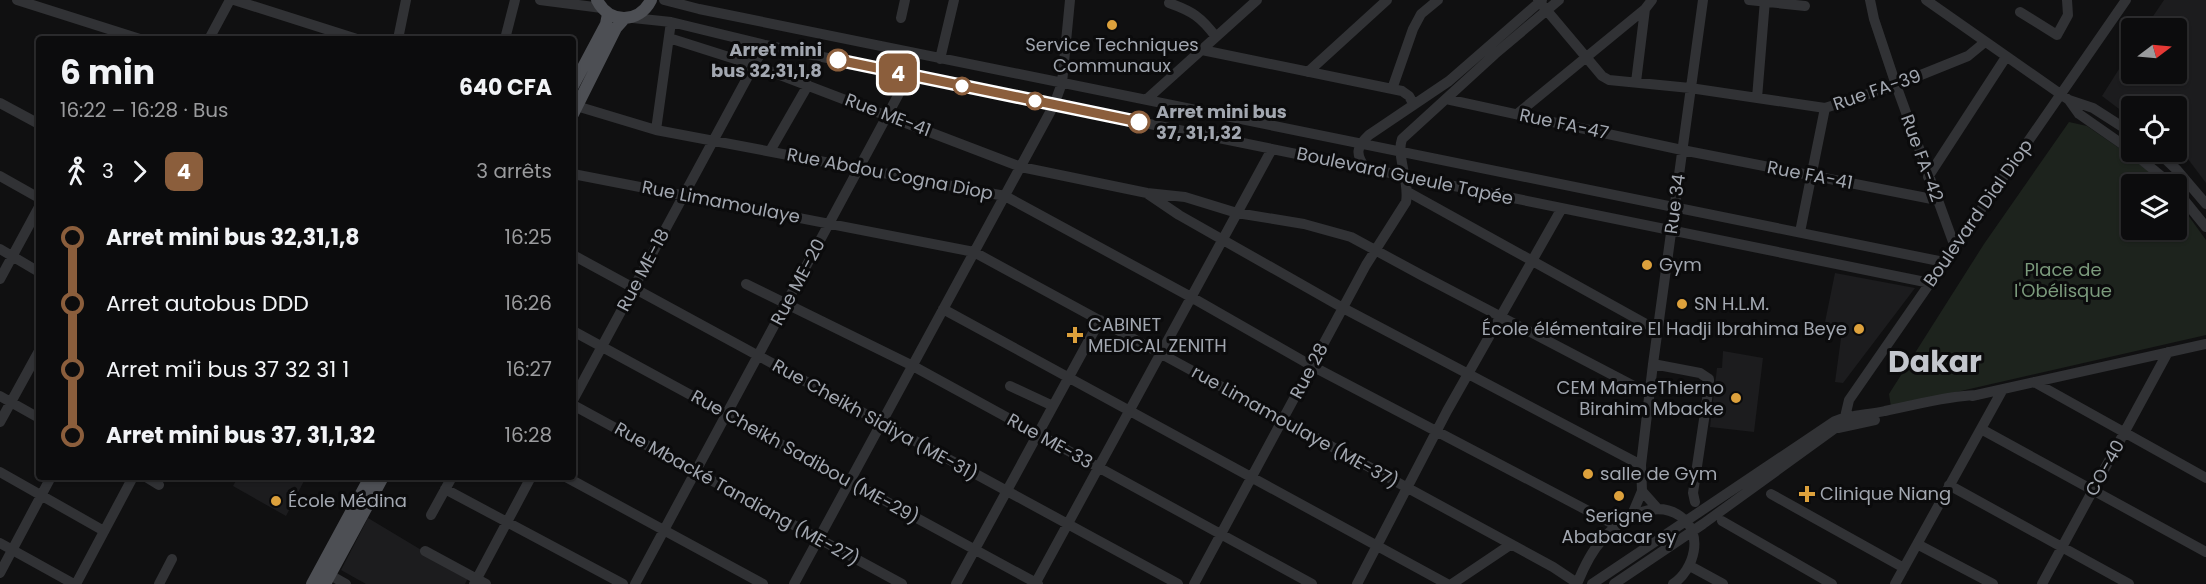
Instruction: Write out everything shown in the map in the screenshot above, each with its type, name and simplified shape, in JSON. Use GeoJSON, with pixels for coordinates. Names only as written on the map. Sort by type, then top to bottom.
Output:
{"type":"FeatureCollection","features":[{"type":"Feature","properties":{"kind":"main road"},"geometry":{"type":"LineString","coordinates":[[576,82],[616,28],[628,18],[644,11],[651,0]]}},
{"type":"Feature","properties":{"kind":"main road"},"geometry":{"type":"LineString","coordinates":[[602,7],[628,18]]}},
{"type":"Feature","properties":{"kind":"main road"},"geometry":{"type":"LineString","coordinates":[[576,104],[606,24],[602,7]]}},
{"type":"Feature","properties":{"kind":"main road"},"geometry":{"type":"LineString","coordinates":[[312,584],[368,480]]}},
{"type":"Feature","properties":{"kind":"main road"},"geometry":{"type":"LineString","coordinates":[[327,580],[380,480]]}},
{"type":"Feature","properties":{"kind":"street"},"geometry":{"type":"LineString","coordinates":[[17,0],[128,36]]}},
{"type":"Feature","properties":{"kind":"street"},"geometry":{"type":"LineString","coordinates":[[211,36],[232,0],[347,36]]}},
{"type":"Feature","properties":{"kind":"street"},"geometry":{"type":"LineString","coordinates":[[399,36],[406,0]]}},
{"type":"Feature","properties":{"kind":"street"},"geometry":{"type":"LineString","coordinates":[[506,36],[515,0]]}},
{"type":"Feature","properties":{"kind":"street"},"geometry":{"type":"LineString","coordinates":[[540,0],[602,7]]}},
{"type":"Feature","properties":{"kind":"street","name":"Boulevard Gueule Tapée"},"geometry":{"type":"LineString","coordinates":[[664,0],[940,59],[1147,99],[1944,262]]}},
{"type":"Feature","properties":{"kind":"street"},"geometry":{"type":"LineString","coordinates":[[901,18],[905,0]]}},
{"type":"Feature","properties":{"kind":"street"},"geometry":{"type":"LineString","coordinates":[[940,59],[954,0]]}},
{"type":"Feature","properties":{"kind":"street"},"geometry":{"type":"LineString","coordinates":[[794,584],[1054,105],[1062,83],[1070,0]]}},
{"type":"Feature","properties":{"kind":"street"},"geometry":{"type":"LineString","coordinates":[[1147,99],[1257,0]]}},
{"type":"Feature","properties":{"kind":"street"},"geometry":{"type":"LineString","coordinates":[[1308,72],[1387,0]]}},
{"type":"Feature","properties":{"kind":"street"},"geometry":{"type":"LineString","coordinates":[[1392,89],[1413,29],[1421,14],[1438,0]]}},
{"type":"Feature","properties":{"kind":"street"},"geometry":{"type":"LineString","coordinates":[[1366,169],[1359,155],[1360,143],[1377,128],[1449,81],[1542,3],[1558,0]]}},
{"type":"Feature","properties":{"kind":"street"},"geometry":{"type":"LineString","coordinates":[[1517,114],[1645,9],[1652,0]]}},
{"type":"Feature","properties":{"kind":"street","name":"Rue 34"},"geometry":{"type":"LineString","coordinates":[[1642,491],[1641,465],[1649,394],[1703,0]]}},
{"type":"Feature","properties":{"kind":"street"},"geometry":{"type":"LineString","coordinates":[[1749,0],[1805,6]]}},
{"type":"Feature","properties":{"kind":"street"},"geometry":{"type":"LineString","coordinates":[[1926,0],[2065,97],[2093,108],[2121,126]]}},
{"type":"Feature","properties":{"kind":"street"},"geometry":{"type":"LineString","coordinates":[[2020,12],[2057,35],[2068,15],[2067,0]]}},
{"type":"Feature","properties":{"kind":"street","name":"Boulevard Dial Diop"},"geometry":{"type":"LineString","coordinates":[[1836,429],[1845,417],[1850,400],[1954,247],[2065,97],[2126,0]]}},
{"type":"Feature","properties":{"kind":"street"},"geometry":{"type":"LineString","coordinates":[[1757,98],[1765,1]]}},
{"type":"Feature","properties":{"kind":"street","name":"Rue FA-42"},"geometry":{"type":"LineString","coordinates":[[1868,2],[1954,247]]}},
{"type":"Feature","properties":{"kind":"street"},"geometry":{"type":"LineString","coordinates":[[1169,3],[1191,11],[1206,24],[1216,37]]}},
{"type":"Feature","properties":{"kind":"street"},"geometry":{"type":"LineString","coordinates":[[1542,3],[1446,99],[1406,134],[1400,144],[1400,151],[1408,192],[1658,330]]}},
{"type":"Feature","properties":{"kind":"street","name":"Rue FA-39"},"geometry":{"type":"LineString","coordinates":[[1542,3],[1609,80],[1690,88],[1825,108],[1896,85],[1968,56],[1985,42]]}},
{"type":"Feature","properties":{"kind":"street"},"geometry":{"type":"LineString","coordinates":[[1636,82],[1645,9]]}},
{"type":"Feature","properties":{"kind":"street","name":"Boulevard Gueule Tapée"},"geometry":{"type":"LineString","coordinates":[[628,18],[671,22],[765,45],[909,75],[1930,283]]}},
{"type":"Feature","properties":{"kind":"street"},"geometry":{"type":"LineString","coordinates":[[656,130],[671,22]]}},
{"type":"Feature","properties":{"kind":"street","name":"Rue ME-41"},"geometry":{"type":"LineString","coordinates":[[669,38],[754,65],[1021,166],[1147,193],[1185,197],[1237,213],[1332,230],[1376,249],[1500,317],[1649,394]]}},
{"type":"Feature","properties":{"kind":"street","name":"Rue ME-18"},"geometry":{"type":"LineString","coordinates":[[576,396],[765,45]]}},
{"type":"Feature","properties":{"kind":"street"},"geometry":{"type":"LineString","coordinates":[[1202,50],[1392,89],[1405,93],[1414,105]]}},
{"type":"Feature","properties":{"kind":"street"},"geometry":{"type":"LineString","coordinates":[[1928,177],[2006,57]]}},
{"type":"Feature","properties":{"kind":"street","name":"Rue ME-20"},"geometry":{"type":"LineString","coordinates":[[635,584],[909,75]]}},
{"type":"Feature","properties":{"kind":"street"},"geometry":{"type":"LineString","coordinates":[[770,151],[808,85]]}},
{"type":"Feature","properties":{"kind":"street"},"geometry":{"type":"LineString","coordinates":[[2065,97],[2079,114],[2121,143]]}},
{"type":"Feature","properties":{"kind":"street","name":"Rue FA-47"},"geometry":{"type":"LineString","coordinates":[[1446,99],[1682,150]]}},
{"type":"Feature","properties":{"kind":"street"},"geometry":{"type":"LineString","coordinates":[[0,103],[36,122]]}},
{"type":"Feature","properties":{"kind":"street"},"geometry":{"type":"LineString","coordinates":[[1800,232],[1825,108]]}},
{"type":"Feature","properties":{"kind":"street","name":"Rue Abdou Cogna Diop"},"geometry":{"type":"LineString","coordinates":[[576,110],[656,130],[1005,196],[1312,366],[1617,526]]}},
{"type":"Feature","properties":{"kind":"street"},"geometry":{"type":"LineString","coordinates":[[1036,584],[1272,149]]}},
{"type":"Feature","properties":{"kind":"street","name":"Rue FA-41"},"geometry":{"type":"LineString","coordinates":[[1682,150],[1937,200]]}},
{"type":"Feature","properties":{"kind":"street"},"geometry":{"type":"LineString","coordinates":[[2145,162],[2159,174]]}},
{"type":"Feature","properties":{"kind":"street"},"geometry":{"type":"LineString","coordinates":[[2169,162],[2206,204]]}},
{"type":"Feature","properties":{"kind":"street","name":"Rue Limamoulaye"},"geometry":{"type":"LineString","coordinates":[[576,175],[974,252]]}},
{"type":"Feature","properties":{"kind":"street"},"geometry":{"type":"LineString","coordinates":[[0,176],[36,196]]}},
{"type":"Feature","properties":{"kind":"street","name":"Rue 28"},"geometry":{"type":"LineString","coordinates":[[1194,584],[1343,308],[1406,202],[1408,192]]}},
{"type":"Feature","properties":{"kind":"street"},"geometry":{"type":"LineString","coordinates":[[1147,193],[1179,215],[1343,308],[1641,465]]}},
{"type":"Feature","properties":{"kind":"street"},"geometry":{"type":"LineString","coordinates":[[1179,215],[1185,197]]}},
{"type":"Feature","properties":{"kind":"street"},"geometry":{"type":"LineString","coordinates":[[2187,204],[2206,227]]}},
{"type":"Feature","properties":{"kind":"street"},"geometry":{"type":"LineString","coordinates":[[1358,584],[1437,431],[1562,208]]}},
{"type":"Feature","properties":{"kind":"street"},"geometry":{"type":"LineString","coordinates":[[0,279],[36,212]]}},
{"type":"Feature","properties":{"kind":"street"},"geometry":{"type":"LineString","coordinates":[[0,249],[36,270]]}},
{"type":"Feature","properties":{"kind":"street","name":"rue Limamoulaye (ME-37)"},"geometry":{"type":"LineString","coordinates":[[974,252],[1553,567],[1577,584]]}},
{"type":"Feature","properties":{"kind":"street","name":"Rue Cheikh Sidiya (ME-31)"},"geometry":{"type":"LineString","coordinates":[[576,257],[1178,584]]}},
{"type":"Feature","properties":{"kind":"street","name":"Rue ME-33"},"geometry":{"type":"LineString","coordinates":[[746,284],[912,366],[1312,584]]}},
{"type":"Feature","properties":{"kind":"street"},"geometry":{"type":"LineString","coordinates":[[943,309],[1447,584]]}},
{"type":"Feature","properties":{"kind":"street"},"geometry":{"type":"LineString","coordinates":[[956,584],[1100,320]]}},
{"type":"Feature","properties":{"kind":"street","name":"Rue Cheikh Sadibou (ME-29)"},"geometry":{"type":"LineString","coordinates":[[576,333],[1036,584]]}},
{"type":"Feature","properties":{"kind":"street"},"geometry":{"type":"LineString","coordinates":[[1614,584],[1836,429],[2206,344]]}},
{"type":"Feature","properties":{"kind":"street","name":"CO-40"},"geometry":{"type":"LineString","coordinates":[[2042,584],[2168,352]]}},
{"type":"Feature","properties":{"kind":"street"},"geometry":{"type":"LineString","coordinates":[[0,422],[36,356]]}},
{"type":"Feature","properties":{"kind":"street"},"geometry":{"type":"LineString","coordinates":[[1653,364],[1700,373],[1709,379],[1693,493],[1695,502]]}},
{"type":"Feature","properties":{"kind":"street"},"geometry":{"type":"LineString","coordinates":[[2034,382],[2206,478]]}},
{"type":"Feature","properties":{"kind":"street"},"geometry":{"type":"LineString","coordinates":[[1010,386],[1053,406]]}},
{"type":"Feature","properties":{"kind":"street"},"geometry":{"type":"LineString","coordinates":[[1895,584],[2003,389]]}},
{"type":"Feature","properties":{"kind":"street"},"geometry":{"type":"LineString","coordinates":[[1592,584],[1825,427],[1845,417],[1874,414],[1947,398],[1977,395]]}},
{"type":"Feature","properties":{"kind":"street"},"geometry":{"type":"LineString","coordinates":[[0,396],[36,416]]}},
{"type":"Feature","properties":{"kind":"street"},"geometry":{"type":"LineString","coordinates":[[1850,400],[1855,407],[1874,414]]}},
{"type":"Feature","properties":{"kind":"street","name":"Rue Mbacké Tandiang (ME-27)"},"geometry":{"type":"LineString","coordinates":[[576,404],[902,584]]}},
{"type":"Feature","properties":{"kind":"street"},"geometry":{"type":"LineString","coordinates":[[1981,429],[2206,552]]}},
{"type":"Feature","properties":{"kind":"street"},"geometry":{"type":"LineString","coordinates":[[0,472],[104,531]]}},
{"type":"Feature","properties":{"kind":"street"},"geometry":{"type":"LineString","coordinates":[[0,573],[49,480]]}},
{"type":"Feature","properties":{"kind":"street"},"geometry":{"type":"LineString","coordinates":[[0,543],[75,584],[131,480]]}},
{"type":"Feature","properties":{"kind":"street"},"geometry":{"type":"LineString","coordinates":[[151,480],[159,485]]}},
{"type":"Feature","properties":{"kind":"street"},"geometry":{"type":"LineString","coordinates":[[431,515],[450,480]]}},
{"type":"Feature","properties":{"kind":"street"},"geometry":{"type":"LineString","coordinates":[[425,551],[479,582],[529,480]]}},
{"type":"Feature","properties":{"kind":"street"},"geometry":{"type":"LineString","coordinates":[[571,480],[763,584]]}},
{"type":"Feature","properties":{"kind":"street"},"geometry":{"type":"LineString","coordinates":[[1949,485],[2129,584]]}},
{"type":"Feature","properties":{"kind":"street"},"geometry":{"type":"LineString","coordinates":[[446,489],[623,584]]}},
{"type":"Feature","properties":{"kind":"street"},"geometry":{"type":"LineString","coordinates":[[1631,517],[1642,491],[1658,509],[1679,515],[1685,521],[1691,531],[1694,551],[1686,573],[1673,584]]}},
{"type":"Feature","properties":{"kind":"street"},"geometry":{"type":"LineString","coordinates":[[1771,494],[1904,568]]}},
{"type":"Feature","properties":{"kind":"street"},"geometry":{"type":"LineString","coordinates":[[1577,584],[1597,546],[1617,526],[1631,517],[1658,509]]}},
{"type":"Feature","properties":{"kind":"street"},"geometry":{"type":"LineString","coordinates":[[1722,521],[1833,584]]}},
{"type":"Feature","properties":{"kind":"street"},"geometry":{"type":"LineString","coordinates":[[1917,544],[1993,584]]}},
{"type":"Feature","properties":{"kind":"street"},"geometry":{"type":"LineString","coordinates":[[1452,584],[1510,545]]}},
{"type":"Feature","properties":{"kind":"street"},"geometry":{"type":"LineString","coordinates":[[159,584],[172,559]]}},
{"type":"Feature","properties":{"kind":"street"},"geometry":{"type":"LineString","coordinates":[[1690,566],[1723,584]]}},
{"type":"Feature","properties":{"kind":"street"},"geometry":{"type":"LineString","coordinates":[[327,580],[346,584]]}},
{"type":"Feature","properties":{"kind":"shaded area"},"geometry":{"type":"Polygon","coordinates":[[[2164,0],[2206,0],[2206,183],[2187,158],[2187,96],[2121,96],[2121,110],[2102,96],[2121,66],[2121,84],[2187,84],[2187,18],[2152,18],[2164,0]]]}},
{"type":"Feature","properties":{"kind":"shaded area","name":"École élémentaire El Hadji Ibrahima Beye"},"geometry":{"type":"Polygon","coordinates":[[[1835,273],[1915,288],[1843,383],[1835,382],[1842,331],[1824,327],[1835,273]]]}},
{"type":"Feature","properties":{"kind":"shaded area","name":"CEM MameThierno Birahim Mbacke"},"geometry":{"type":"Polygon","coordinates":[[[1723,351],[1763,358],[1754,432],[1710,427],[1717,368],[1722,368],[1723,351]]]}},
{"type":"Feature","properties":{"kind":"shaded area","name":"École Médina"},"geometry":{"type":"Polygon","coordinates":[[[236,480],[304,480],[286,516],[233,486],[236,480]]]}},
{"type":"Feature","properties":{"kind":"shaded area"},"geometry":{"type":"Polygon","coordinates":[[[368,518],[468,578],[465,584],[366,584],[341,570],[368,518]]]}},
{"type":"Feature","properties":{"kind":"green space","name":"Place de l'Obélisque"},"geometry":{"type":"Polygon","coordinates":[[[2069,122],[2087,126],[2121,149],[2121,162],[2139,162],[2153,174],[2121,174],[2121,240],[2187,240],[2187,214],[2206,240],[2206,335],[1891,407],[1889,394],[1984,244],[2069,122]]]}},
{"type":"Feature","properties":{"kind":"bus line","name":"4"},"geometry":{"type":"LineString","coordinates":[[838,60],[1139,122]]}},
{"type":"Feature","properties":{"kind":"place","name":"Service Techniques Communaux"},"geometry":{"type":"Point","coordinates":[1112,25]}},
{"type":"Feature","properties":{"kind":"place","name":"Arret mini bus 32,31,1,8"},"geometry":{"type":"Point","coordinates":[838,60]}},
{"type":"Feature","properties":{"kind":"place","name":"Arret mini bus 37, 31,1,32"},"geometry":{"type":"Point","coordinates":[1139,122]}},
{"type":"Feature","properties":{"kind":"place","name":"Gym"},"geometry":{"type":"Point","coordinates":[1647,265]}},
{"type":"Feature","properties":{"kind":"place","name":"SN H.L.M."},"geometry":{"type":"Point","coordinates":[1682,304]}},
{"type":"Feature","properties":{"kind":"place","name":"École élémentaire El Hadji Ibrahima Beye"},"geometry":{"type":"Point","coordinates":[1859,329]}},
{"type":"Feature","properties":{"kind":"place","name":"CABINET MEDICAL ZENITH"},"geometry":{"type":"Point","coordinates":[1075,335]}},
{"type":"Feature","properties":{"kind":"place","name":"CEM MameThierno Birahim Mbacke"},"geometry":{"type":"Point","coordinates":[1736,398]}},
{"type":"Feature","properties":{"kind":"place","name":"salle de Gym"},"geometry":{"type":"Point","coordinates":[1588,474]}},
{"type":"Feature","properties":{"kind":"place","name":"Clinique Niang"},"geometry":{"type":"Point","coordinates":[1807,494]}},
{"type":"Feature","properties":{"kind":"place","name":"Serigne Ababacar sy"},"geometry":{"type":"Point","coordinates":[1619,496]}},
{"type":"Feature","properties":{"kind":"place","name":"École Médina"},"geometry":{"type":"Point","coordinates":[276,501]}},
{"type":"Feature","properties":{"kind":"district","name":"Dakar"},"geometry":{"type":"Point","coordinates":[1935,362]}}]}
